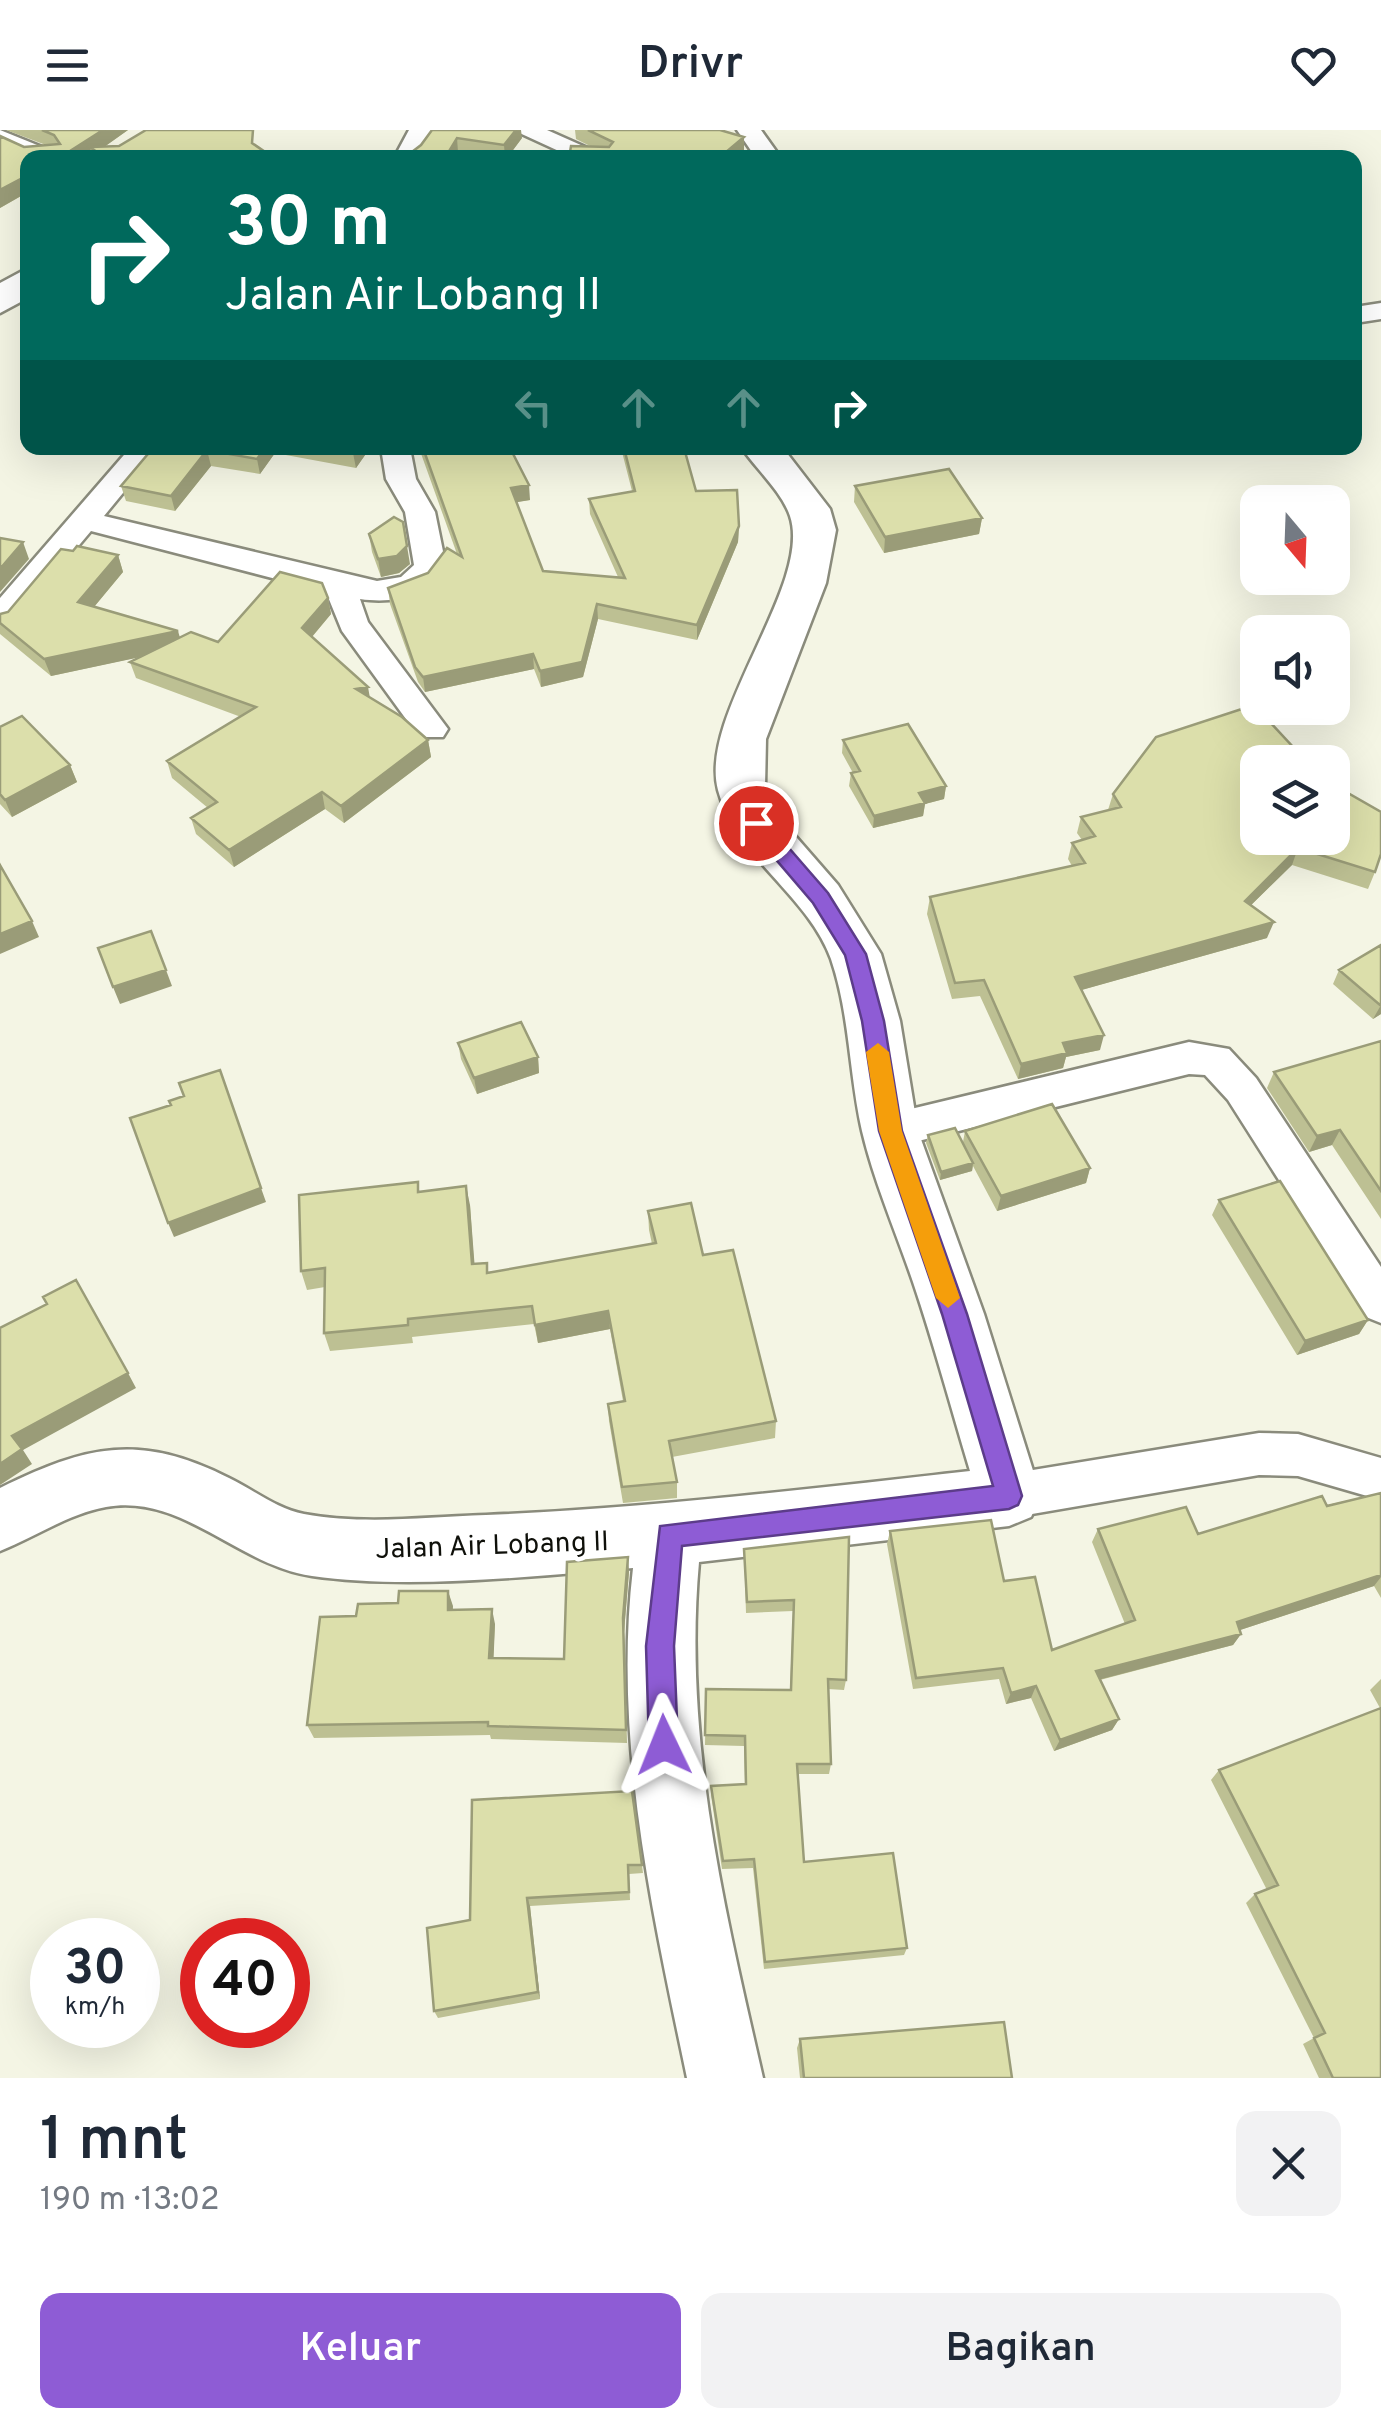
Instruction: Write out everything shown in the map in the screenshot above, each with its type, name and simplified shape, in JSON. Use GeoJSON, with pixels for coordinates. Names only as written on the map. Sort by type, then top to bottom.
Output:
{"type":"FeatureCollection","features":[{"type":"Feature","properties":{"kind":"street"},"geometry":{"type":"LineString","coordinates":[[525,130],[577,150]]}},
{"type":"Feature","properties":{"kind":"street"},"geometry":{"type":"LineString","coordinates":[[0,136],[31,150]]}},
{"type":"Feature","properties":{"kind":"street"},"geometry":{"type":"LineString","coordinates":[[0,302],[20,285]]}},
{"type":"Feature","properties":{"kind":"street"},"geometry":{"type":"LineString","coordinates":[[0,619],[45,548],[87,521],[139,455]]}},
{"type":"Feature","properties":{"kind":"street"},"geometry":{"type":"LineString","coordinates":[[87,521],[339,585],[375,592],[400,590],[421,581],[430,566],[420,512],[401,478],[397,455]]}},
{"type":"Feature","properties":{"kind":"street"},"geometry":{"type":"LineString","coordinates":[[767,455],[808,509],[816,530],[804,583],[742,740],[741,787],[756,823],[820,898],[856,954],[873,1021],[890,1131],[954,1314],[1009,1496]]}},
{"type":"Feature","properties":{"kind":"street"},"geometry":{"type":"LineString","coordinates":[[339,585],[353,624],[430,730]]}},
{"type":"Feature","properties":{"kind":"street"},"geometry":{"type":"LineString","coordinates":[[890,1131],[1189,1058],[1215,1060],[1242,1090],[1381,1304]]}},
{"type":"Feature","properties":{"kind":"street","name":"Jalan Air Lobang II"},"geometry":{"type":"LineString","coordinates":[[0,1521],[63,1492],[127,1472],[180,1482],[243,1519],[304,1545],[367,1550],[669,1535],[1009,1496],[1258,1454],[1298,1454],[1355,1475],[1381,1479]]}},
{"type":"Feature","properties":{"kind":"street"},"geometry":{"type":"LineString","coordinates":[[669,1535],[660,1646],[664,1745],[687,1910],[726,2078]]}},
{"type":"Feature","properties":{"kind":"building"},"geometry":{"type":"Polygon","coordinates":[[[42,130],[103,130],[72,150],[20,150],[20,179],[0,190],[0,136],[24,147],[60,144],[54,135],[42,130]]]}},
{"type":"Feature","properties":{"kind":"building"},"geometry":{"type":"Polygon","coordinates":[[[146,130],[253,130],[252,143],[262,150],[90,147],[119,146],[146,130]]]}},
{"type":"Feature","properties":{"kind":"building"},"geometry":{"type":"Polygon","coordinates":[[[432,130],[516,130],[504,145],[457,138],[450,150],[414,150],[432,130]]]}},
{"type":"Feature","properties":{"kind":"building"},"geometry":{"type":"Polygon","coordinates":[[[588,130],[720,130],[744,137],[729,150],[570,150],[571,146],[609,147],[613,142],[588,130]]]}},
{"type":"Feature","properties":{"kind":"building"},"geometry":{"type":"Polygon","coordinates":[[[147,455],[203,455],[171,496],[121,486],[147,455]]]}},
{"type":"Feature","properties":{"kind":"building"},"geometry":{"type":"Polygon","coordinates":[[[426,455],[514,455],[529,485],[511,488],[543,571],[625,578],[589,499],[635,491],[626,455],[686,455],[696,491],[737,490],[739,526],[697,625],[597,604],[582,662],[540,671],[533,654],[423,677],[415,667],[388,588],[428,573],[447,548],[462,557],[426,455]]]}},
{"type":"Feature","properties":{"kind":"building"},"geometry":{"type":"Polygon","coordinates":[[[949,469],[982,518],[885,537],[855,486],[949,469]]]}},
{"type":"Feature","properties":{"kind":"building"},"geometry":{"type":"Polygon","coordinates":[[[394,517],[403,522],[407,546],[397,556],[378,559],[369,534],[394,517]]]}},
{"type":"Feature","properties":{"kind":"building"},"geometry":{"type":"Polygon","coordinates":[[[0,538],[23,542],[0,569],[0,538]]]}},
{"type":"Feature","properties":{"kind":"building"},"geometry":{"type":"Polygon","coordinates":[[[77,546],[118,555],[78,602],[178,631],[44,659],[0,623],[0,614],[8,612],[61,549],[73,551],[77,546]]]}},
{"type":"Feature","properties":{"kind":"building"},"geometry":{"type":"Polygon","coordinates":[[[280,572],[322,583],[328,598],[302,628],[368,687],[356,689],[402,717],[428,740],[341,806],[322,792],[229,850],[191,818],[217,802],[167,761],[256,707],[130,662],[191,632],[218,642],[280,572]]]}},
{"type":"Feature","properties":{"kind":"building"},"geometry":{"type":"Polygon","coordinates":[[[1240,710],[1240,725],[1273,725],[1291,745],[1240,745],[1240,855],[1291,855],[1245,901],[1274,922],[1075,977],[1104,1035],[1063,1043],[1067,1053],[1021,1064],[984,980],[955,983],[930,897],[1085,863],[1072,843],[1095,836],[1081,817],[1121,807],[1113,794],[1156,737],[1240,710]]]}},
{"type":"Feature","properties":{"kind":"building"},"geometry":{"type":"Polygon","coordinates":[[[22,716],[70,765],[5,800],[0,794],[0,727],[22,716]]]}},
{"type":"Feature","properties":{"kind":"building"},"geometry":{"type":"Polygon","coordinates":[[[908,724],[946,786],[919,793],[925,803],[874,816],[851,773],[860,771],[843,740],[908,724]]]}},
{"type":"Feature","properties":{"kind":"building"},"geometry":{"type":"Polygon","coordinates":[[[1350,794],[1381,812],[1381,854],[1375,872],[1320,855],[1350,855],[1350,794]]]}},
{"type":"Feature","properties":{"kind":"building"},"geometry":{"type":"Polygon","coordinates":[[[0,865],[32,921],[0,934],[0,865]]]}},
{"type":"Feature","properties":{"kind":"building"},"geometry":{"type":"Polygon","coordinates":[[[151,931],[166,970],[113,987],[98,948],[151,931]]]}},
{"type":"Feature","properties":{"kind":"building"},"geometry":{"type":"Polygon","coordinates":[[[1381,945],[1381,1005],[1380,1005],[1339,970],[1381,945]]]}},
{"type":"Feature","properties":{"kind":"building"},"geometry":{"type":"Polygon","coordinates":[[[521,1022],[538,1057],[474,1078],[458,1043],[521,1022]]]}},
{"type":"Feature","properties":{"kind":"building"},"geometry":{"type":"Polygon","coordinates":[[[1381,1041],[1381,1191],[1340,1130],[1317,1136],[1274,1072],[1381,1041]]]}},
{"type":"Feature","properties":{"kind":"building"},"geometry":{"type":"Polygon","coordinates":[[[220,1070],[261,1188],[168,1223],[130,1118],[171,1105],[169,1101],[184,1096],[179,1083],[220,1070]]]}},
{"type":"Feature","properties":{"kind":"building"},"geometry":{"type":"Polygon","coordinates":[[[1052,1104],[1090,1168],[1001,1196],[965,1131],[1052,1104]]]}},
{"type":"Feature","properties":{"kind":"building"},"geometry":{"type":"Polygon","coordinates":[[[955,1128],[973,1163],[941,1172],[928,1135],[955,1128]]]}},
{"type":"Feature","properties":{"kind":"building"},"geometry":{"type":"Polygon","coordinates":[[[1280,1181],[1368,1320],[1305,1341],[1219,1200],[1280,1181]]]}},
{"type":"Feature","properties":{"kind":"building"},"geometry":{"type":"Polygon","coordinates":[[[418,1182],[418,1192],[466,1186],[472,1264],[487,1263],[487,1273],[656,1243],[648,1211],[691,1203],[703,1255],[733,1250],[776,1421],[669,1441],[677,1482],[622,1487],[608,1404],[625,1401],[608,1311],[535,1325],[532,1306],[408,1319],[408,1325],[324,1333],[325,1268],[301,1271],[299,1195],[418,1182]]]}},
{"type":"Feature","properties":{"kind":"building"},"geometry":{"type":"Polygon","coordinates":[[[76,1280],[128,1373],[12,1436],[22,1449],[0,1464],[0,1328],[47,1304],[43,1297],[76,1280]]]}},
{"type":"Feature","properties":{"kind":"building"},"geometry":{"type":"Polygon","coordinates":[[[1381,1493],[1381,1575],[1237,1622],[1241,1634],[1096,1671],[1119,1719],[1060,1740],[1036,1686],[1011,1693],[1003,1668],[916,1678],[890,1531],[991,1520],[1004,1581],[1035,1577],[1052,1650],[1135,1620],[1098,1529],[1186,1507],[1198,1534],[1322,1496],[1327,1506],[1381,1493]]]}},
{"type":"Feature","properties":{"kind":"building"},"geometry":{"type":"Polygon","coordinates":[[[849,1537],[846,1680],[828,1679],[831,1764],[797,1764],[804,1862],[893,1853],[907,1948],[765,1962],[754,1859],[723,1861],[711,1786],[746,1784],[745,1736],[705,1735],[706,1689],[791,1690],[794,1600],[747,1602],[744,1549],[849,1537]]]}},
{"type":"Feature","properties":{"kind":"building"},"geometry":{"type":"Polygon","coordinates":[[[628,1557],[623,1618],[626,1730],[488,1726],[488,1722],[307,1725],[320,1617],[356,1616],[358,1604],[398,1603],[399,1591],[448,1591],[448,1610],[492,1609],[489,1658],[564,1659],[567,1562],[628,1557]]]}},
{"type":"Feature","properties":{"kind":"building"},"geometry":{"type":"Polygon","coordinates":[[[1381,1708],[1381,2078],[1333,2078],[1314,2038],[1325,2033],[1255,1894],[1278,1885],[1219,1770],[1381,1708]]]}},
{"type":"Feature","properties":{"kind":"building"},"geometry":{"type":"Polygon","coordinates":[[[632,1791],[642,1865],[628,1865],[629,1892],[527,1898],[538,1992],[434,2011],[427,1928],[470,1920],[472,1800],[632,1791]]]}},
{"type":"Feature","properties":{"kind":"building"},"geometry":{"type":"Polygon","coordinates":[[[1004,2022],[1012,2078],[804,2078],[800,2039],[1004,2022]]]}},
{"type":"Feature","properties":{"kind":"slow traffic"},"geometry":{"type":"LineString","coordinates":[[878,1052],[890,1131],[948,1298]]}},
{"type":"Feature","properties":{"kind":"route"},"geometry":{"type":"LineString","coordinates":[[664,1745],[660,1646],[669,1535],[1009,1496],[954,1314],[890,1131],[873,1021],[856,954],[820,898],[756,823]]}}]}
